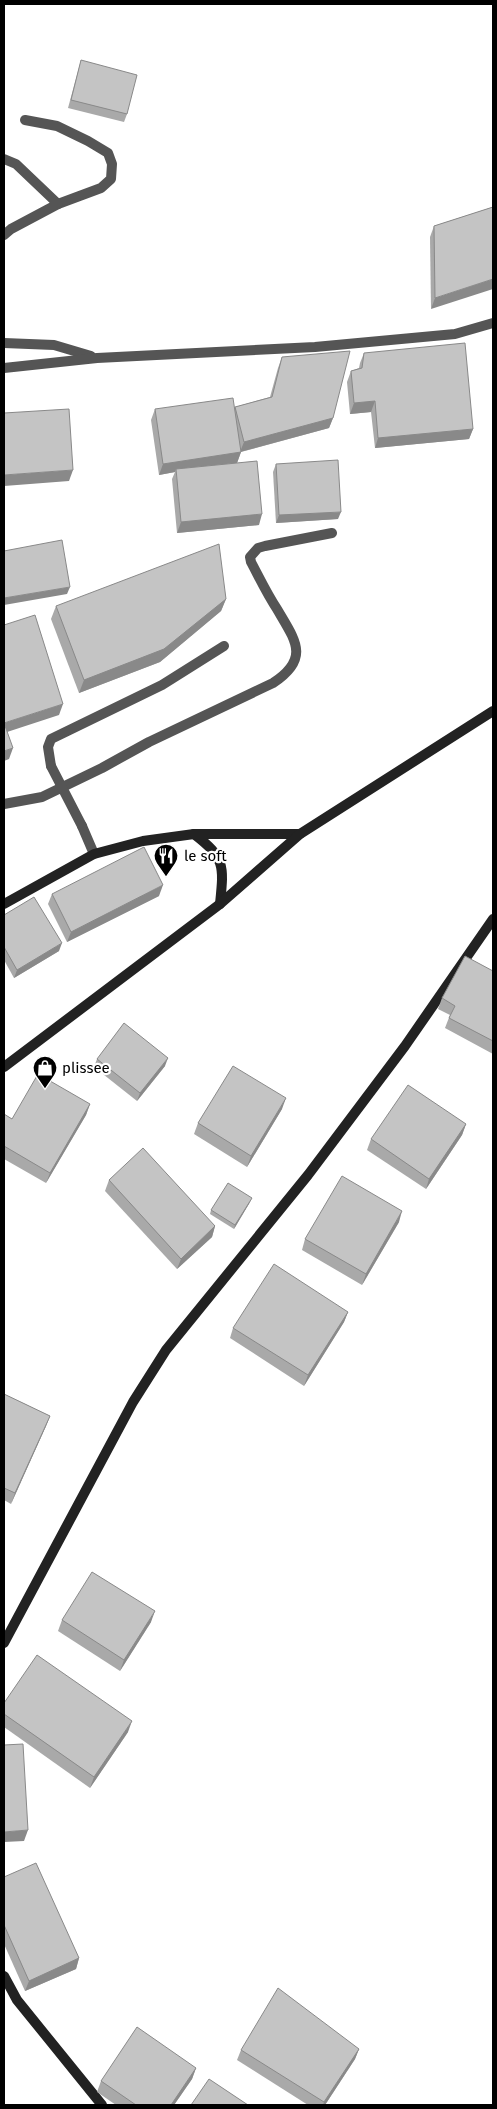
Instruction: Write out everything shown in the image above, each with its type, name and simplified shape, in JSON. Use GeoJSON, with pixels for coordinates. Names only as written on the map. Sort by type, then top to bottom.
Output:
{"type":"FeatureCollection","features":[{"type":"Feature","properties":{"kind":"street"},"geometry":{"type":"LineString","coordinates":[[4,235],[11,229],[58,204],[101,188],[111,179],[112,164],[108,153],[57,126],[24,120]]}},
{"type":"Feature","properties":{"kind":"street"},"geometry":{"type":"LineString","coordinates":[[4,159],[16,164],[58,204]]}},
{"type":"Feature","properties":{"kind":"street"},"geometry":{"type":"LineString","coordinates":[[4,368],[97,358],[315,347],[455,334],[493,323]]}},
{"type":"Feature","properties":{"kind":"street"},"geometry":{"type":"LineString","coordinates":[[4,343],[54,345],[97,358]]}},
{"type":"Feature","properties":{"kind":"street"},"geometry":{"type":"LineString","coordinates":[[4,804],[42,797],[286,675],[292,667],[296,656],[294,638],[251,562],[253,552],[258,548],[332,533]]}},
{"type":"Feature","properties":{"kind":"street"},"geometry":{"type":"LineString","coordinates":[[94,854],[82,826],[51,766],[48,747],[50,739],[155,689],[224,646]]}},
{"type":"Feature","properties":{"kind":"street"},"geometry":{"type":"LineString","coordinates":[[4,1067],[220,904],[300,834],[493,711]]}},
{"type":"Feature","properties":{"kind":"street"},"geometry":{"type":"LineString","coordinates":[[4,904],[94,854],[143,841],[194,834],[300,834]]}},
{"type":"Feature","properties":{"kind":"street"},"geometry":{"type":"LineString","coordinates":[[194,834],[218,856],[222,867],[220,904]]}},
{"type":"Feature","properties":{"kind":"street"},"geometry":{"type":"LineString","coordinates":[[4,1643],[134,1402],[166,1350],[308,1175],[405,1046],[493,919]]}},
{"type":"Feature","properties":{"kind":"street"},"geometry":{"type":"LineString","coordinates":[[4,1976],[17,2000],[102,2105]]}},
{"type":"Feature","properties":{"kind":"building"},"geometry":{"type":"Polygon","coordinates":[[[81,60],[137,75],[127,114],[71,100],[81,60]]]}},
{"type":"Feature","properties":{"kind":"building"},"geometry":{"type":"Polygon","coordinates":[[[493,207],[493,279],[435,298],[434,226],[493,207]]]}},
{"type":"Feature","properties":{"kind":"building"},"geometry":{"type":"Polygon","coordinates":[[[465,343],[473,429],[378,438],[375,401],[354,403],[351,371],[362,368],[364,353],[465,343]]]}},
{"type":"Feature","properties":{"kind":"building"},"geometry":{"type":"Polygon","coordinates":[[[350,351],[333,418],[244,442],[235,407],[272,397],[282,357],[350,351]]]}},
{"type":"Feature","properties":{"kind":"building"},"geometry":{"type":"Polygon","coordinates":[[[233,398],[241,452],[163,464],[155,409],[233,398]]]}},
{"type":"Feature","properties":{"kind":"building"},"geometry":{"type":"Polygon","coordinates":[[[69,409],[73,470],[4,475],[4,413],[69,409]]]}},
{"type":"Feature","properties":{"kind":"building"},"geometry":{"type":"Polygon","coordinates":[[[338,460],[341,512],[279,515],[276,464],[338,460]]]}},
{"type":"Feature","properties":{"kind":"building"},"geometry":{"type":"Polygon","coordinates":[[[257,461],[262,514],[181,522],[176,469],[257,461]]]}},
{"type":"Feature","properties":{"kind":"building"},"geometry":{"type":"Polygon","coordinates":[[[62,540],[70,587],[4,598],[4,551],[62,540]]]}},
{"type":"Feature","properties":{"kind":"building"},"geometry":{"type":"Polygon","coordinates":[[[219,544],[226,599],[164,649],[84,680],[56,606],[219,544]]]}},
{"type":"Feature","properties":{"kind":"building"},"geometry":{"type":"Polygon","coordinates":[[[35,615],[63,704],[4,723],[4,625],[35,615]]]}},
{"type":"Feature","properties":{"kind":"building"},"geometry":{"type":"Polygon","coordinates":[[[4,723],[13,748],[4,751],[4,723]]]}},
{"type":"Feature","properties":{"kind":"building"},"geometry":{"type":"Polygon","coordinates":[[[144,847],[163,885],[71,932],[52,894],[144,847]]]}},
{"type":"Feature","properties":{"kind":"building"},"geometry":{"type":"Polygon","coordinates":[[[34,897],[62,943],[17,970],[4,947],[4,915],[34,897]]]}},
{"type":"Feature","properties":{"kind":"building"},"geometry":{"type":"Polygon","coordinates":[[[465,956],[493,971],[493,1041],[449,1018],[455,1006],[442,998],[465,956]]]}},
{"type":"Feature","properties":{"kind":"building"},"geometry":{"type":"Polygon","coordinates":[[[124,1023],[168,1058],[140,1093],[97,1059],[124,1023]]]}},
{"type":"Feature","properties":{"kind":"building"},"geometry":{"type":"Polygon","coordinates":[[[233,1066],[286,1098],[251,1156],[198,1123],[233,1066]]]}},
{"type":"Feature","properties":{"kind":"building"},"geometry":{"type":"Polygon","coordinates":[[[38,1074],[90,1104],[50,1173],[4,1146],[4,1114],[12,1119],[38,1074]]]}},
{"type":"Feature","properties":{"kind":"building"},"geometry":{"type":"Polygon","coordinates":[[[408,1085],[466,1124],[429,1179],[371,1139],[408,1085]]]}},
{"type":"Feature","properties":{"kind":"building"},"geometry":{"type":"Polygon","coordinates":[[[143,1148],[215,1226],[181,1259],[109,1180],[143,1148]]]}},
{"type":"Feature","properties":{"kind":"building"},"geometry":{"type":"Polygon","coordinates":[[[342,1176],[402,1211],[366,1274],[305,1239],[342,1176]]]}},
{"type":"Feature","properties":{"kind":"building"},"geometry":{"type":"Polygon","coordinates":[[[228,1183],[252,1198],[235,1225],[211,1210],[228,1183]]]}},
{"type":"Feature","properties":{"kind":"building"},"geometry":{"type":"Polygon","coordinates":[[[274,1264],[348,1312],[308,1375],[233,1328],[274,1264]]]}},
{"type":"Feature","properties":{"kind":"building"},"geometry":{"type":"Polygon","coordinates":[[[4,1394],[50,1416],[15,1493],[4,1488],[4,1394]]]}},
{"type":"Feature","properties":{"kind":"building"},"geometry":{"type":"Polygon","coordinates":[[[92,1572],[155,1611],[124,1660],[62,1620],[92,1572]]]}},
{"type":"Feature","properties":{"kind":"building"},"geometry":{"type":"Polygon","coordinates":[[[37,1655],[132,1721],[94,1777],[4,1714],[4,1703],[37,1655]]]}},
{"type":"Feature","properties":{"kind":"building"},"geometry":{"type":"Polygon","coordinates":[[[23,1744],[28,1830],[4,1832],[4,1745],[23,1744]]]}},
{"type":"Feature","properties":{"kind":"building"},"geometry":{"type":"Polygon","coordinates":[[[36,1863],[79,1958],[29,1981],[4,1925],[4,1877],[36,1863]]]}},
{"type":"Feature","properties":{"kind":"building"},"geometry":{"type":"Polygon","coordinates":[[[278,1988],[359,2049],[324,2102],[241,2050],[278,1988]]]}},
{"type":"Feature","properties":{"kind":"building"},"geometry":{"type":"Polygon","coordinates":[[[137,2027],[196,2068],[171,2105],[136,2105],[101,2081],[137,2027]]]}},
{"type":"Feature","properties":{"kind":"building"},"geometry":{"type":"Polygon","coordinates":[[[209,2079],[248,2105],[191,2105],[209,2079]]]}},
{"type":"Feature","properties":{"kind":"place","name":"le soft"},"geometry":{"type":"Point","coordinates":[166,877]}},
{"type":"Feature","properties":{"kind":"place","name":"plissee"},"geometry":{"type":"Point","coordinates":[45,1089]}}]}
